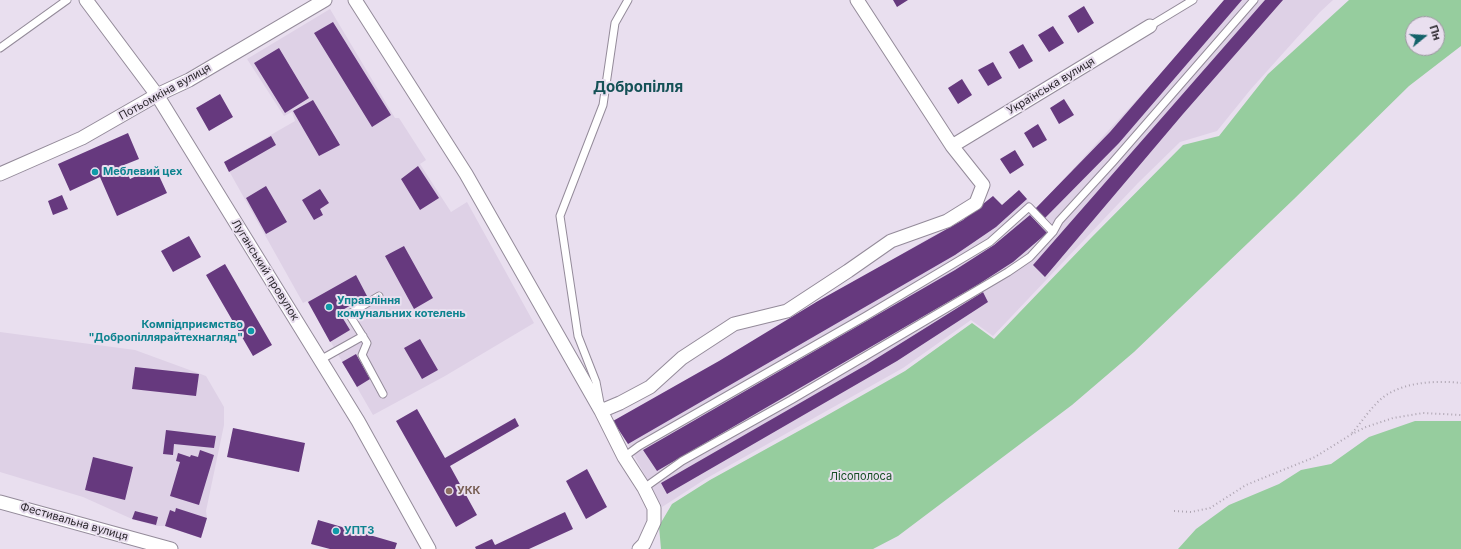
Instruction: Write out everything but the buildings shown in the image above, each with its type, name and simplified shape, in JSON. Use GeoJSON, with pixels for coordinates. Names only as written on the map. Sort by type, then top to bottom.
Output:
{"type":"FeatureCollection","features":[{"type":"Feature","properties":{"kind":"street","name":"Луганський провулок"},"geometry":{"type":"LineString","coordinates":[[86,0],[157,95],[358,421],[429,549]]}},
{"type":"Feature","properties":{"kind":"street","name":"Потьомкіна вулиця"},"geometry":{"type":"LineString","coordinates":[[0,174],[82,138],[157,95],[189,80],[325,0]]}},
{"type":"Feature","properties":{"kind":"street"},"geometry":{"type":"LineString","coordinates":[[355,0],[466,174],[601,411],[624,457],[644,488],[654,508],[654,522],[644,544],[639,549]]}},
{"type":"Feature","properties":{"kind":"street"},"geometry":{"type":"LineString","coordinates":[[601,411],[650,387],[682,358],[734,324],[787,310],[848,271],[891,241],[947,221],[976,203],[983,185],[952,146],[857,0]]}},
{"type":"Feature","properties":{"kind":"street","name":"Українська вулиця"},"geometry":{"type":"LineString","coordinates":[[952,146],[1150,26]]}},
{"type":"Feature","properties":{"kind":"street","name":"Фестивальна вулиця"},"geometry":{"type":"LineString","coordinates":[[0,502],[171,549]]}},
{"type":"Feature","properties":{"kind":"lane"},"geometry":{"type":"LineString","coordinates":[[0,48],[67,0]]}},
{"type":"Feature","properties":{"kind":"lane"},"geometry":{"type":"LineString","coordinates":[[601,411],[596,382],[578,336],[560,216],[603,105],[615,23],[628,0]]}},
{"type":"Feature","properties":{"kind":"lane"},"geometry":{"type":"LineString","coordinates":[[1150,26],[1193,0]]}},
{"type":"Feature","properties":{"kind":"lane"},"geometry":{"type":"LineString","coordinates":[[644,488],[682,461],[791,400],[1030,258],[1053,232],[1059,220],[1112,163],[1254,0]]}},
{"type":"Feature","properties":{"kind":"lane"},"geometry":{"type":"LineString","coordinates":[[624,457],[646,442],[866,316],[990,242],[1029,207],[1053,232]]}},
{"type":"Feature","properties":{"kind":"lane"},"geometry":{"type":"LineString","coordinates":[[379,296],[349,314],[367,343],[362,355],[383,394]]}},
{"type":"Feature","properties":{"kind":"lane"},"geometry":{"type":"LineString","coordinates":[[320,360],[363,336]]}},
{"type":"Feature","properties":{"kind":"path"},"geometry":{"type":"LineString","coordinates":[[1352,434],[1376,403],[1389,392],[1405,386],[1427,383],[1461,383]]}},
{"type":"Feature","properties":{"kind":"path"},"geometry":{"type":"LineString","coordinates":[[1174,511],[1191,512],[1210,508],[1246,486],[1315,457],[1366,427],[1393,418],[1422,413],[1461,414]]}},
{"type":"Feature","properties":{"kind":"shaded area"},"geometry":{"type":"Polygon","coordinates":[[[1225,0],[1333,0],[1320,12],[1251,89],[1217,131],[1180,142],[1138,183],[993,336],[971,320],[903,368],[707,478],[662,507],[628,444],[613,421],[929,238],[963,220],[993,196],[1002,205],[1019,190],[1036,209],[1180,53],[1225,0]]]}},
{"type":"Feature","properties":{"kind":"shaded area"},"geometry":{"type":"Polygon","coordinates":[[[330,9],[395,118],[399,118],[426,160],[420,164],[451,212],[467,202],[534,323],[445,376],[373,415],[307,301],[303,303],[224,162],[295,121],[292,112],[284,116],[247,59],[330,9]]]}},
{"type":"Feature","properties":{"kind":"shaded area"},"geometry":{"type":"Polygon","coordinates":[[[0,332],[135,350],[206,376],[224,407],[224,425],[206,511],[207,518],[201,538],[165,526],[156,526],[132,519],[83,497],[0,472],[0,332]]]}},
{"type":"Feature","properties":{"kind":"green space","name":"Лісополоса"},"geometry":{"type":"Polygon","coordinates":[[[1349,0],[1461,0],[1461,46],[1409,86],[1294,199],[1134,352],[1072,405],[898,536],[873,549],[661,549],[659,526],[672,504],[710,480],[905,371],[972,323],[994,339],[1183,145],[1219,136],[1268,74],[1349,0]]]}},
{"type":"Feature","properties":{"kind":"green space"},"geometry":{"type":"Polygon","coordinates":[[[1415,421],[1461,421],[1461,549],[1178,549],[1196,529],[1229,505],[1279,484],[1301,470],[1331,464],[1369,437],[1415,421]]]}},
{"type":"Feature","properties":{"kind":"place","name":"Меблевий цех"},"geometry":{"type":"Point","coordinates":[95,172]}},
{"type":"Feature","properties":{"kind":"place","name":"Управління комунальних котелень"},"geometry":{"type":"Point","coordinates":[329,307]}},
{"type":"Feature","properties":{"kind":"place","name":"Компідприємство \"Добропіллярайтехнагляд\""},"geometry":{"type":"Point","coordinates":[251,331]}},
{"type":"Feature","properties":{"kind":"place","name":"УКК"},"geometry":{"type":"Point","coordinates":[449,491]}},
{"type":"Feature","properties":{"kind":"place","name":"УПТЗ"},"geometry":{"type":"Point","coordinates":[336,531]}},
{"type":"Feature","properties":{"kind":"district","name":"Добропілля"},"geometry":{"type":"Point","coordinates":[638,87]}}]}
